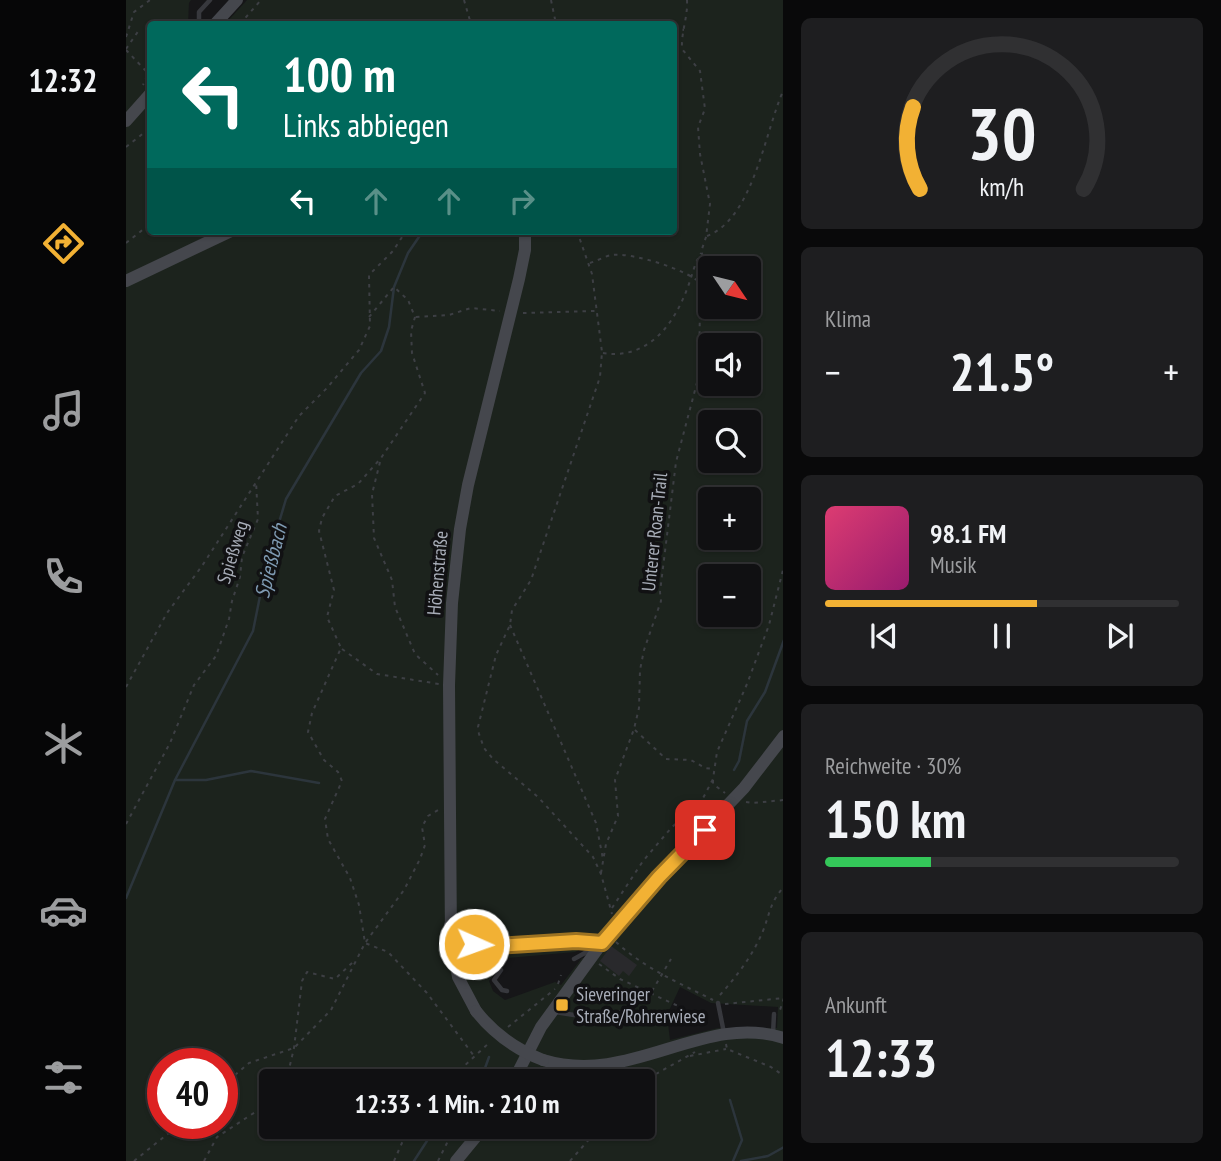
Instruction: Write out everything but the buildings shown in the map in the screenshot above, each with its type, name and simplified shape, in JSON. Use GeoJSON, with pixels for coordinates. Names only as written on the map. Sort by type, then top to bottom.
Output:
{"type":"FeatureCollection","features":[{"type":"Feature","properties":{"kind":"street"},"geometry":{"type":"LineString","coordinates":[[218,21],[237,0]]}},
{"type":"Feature","properties":{"kind":"street"},"geometry":{"type":"LineString","coordinates":[[126,121],[146,90]]}},
{"type":"Feature","properties":{"kind":"street"},"geometry":{"type":"LineString","coordinates":[[126,281],[223,235]]}},
{"type":"Feature","properties":{"kind":"street","name":"Höhenstraße"},"geometry":{"type":"LineString","coordinates":[[525,235],[525,250],[476,445],[460,529],[452,603],[449,685],[450,925],[458,977],[476,1011],[506,1042],[543,1060],[574,1067],[611,1065],[725,1034]]}},
{"type":"Feature","properties":{"kind":"street"},"geometry":{"type":"LineString","coordinates":[[519,1069],[551,1012],[602,943],[659,877],[735,799],[783,736]]}},
{"type":"Feature","properties":{"kind":"street"},"geometry":{"type":"LineString","coordinates":[[450,925],[467,940],[481,947],[576,941],[602,943]]}},
{"type":"Feature","properties":{"kind":"street"},"geometry":{"type":"LineString","coordinates":[[458,977],[463,964],[481,947]]}},
{"type":"Feature","properties":{"kind":"street"},"geometry":{"type":"LineString","coordinates":[[725,1034],[747,1032],[778,1037]]}},
{"type":"Feature","properties":{"kind":"street"},"geometry":{"type":"LineString","coordinates":[[456,1161],[474,1139]]}},
{"type":"Feature","properties":{"kind":"lane"},"geometry":{"type":"LineString","coordinates":[[199,21],[199,12],[210,0]]}},
{"type":"Feature","properties":{"kind":"lane"},"geometry":{"type":"LineString","coordinates":[[574,959],[602,943]]}},
{"type":"Feature","properties":{"kind":"lane"},"geometry":{"type":"LineString","coordinates":[[501,970],[494,980],[502,990],[507,991]]}},
{"type":"Feature","properties":{"kind":"lane"},"geometry":{"type":"LineString","coordinates":[[718,1003],[725,1034]]}},
{"type":"Feature","properties":{"kind":"lane"},"geometry":{"type":"LineString","coordinates":[[551,1012],[574,1015],[633,1012],[667,1015]]}},
{"type":"Feature","properties":{"kind":"lane"},"geometry":{"type":"LineString","coordinates":[[774,1014],[778,1037]]}},
{"type":"Feature","properties":{"kind":"path"},"geometry":{"type":"LineString","coordinates":[[126,37],[134,12],[150,0]]}},
{"type":"Feature","properties":{"kind":"path"},"geometry":{"type":"LineString","coordinates":[[243,21],[261,0]]}},
{"type":"Feature","properties":{"kind":"path"},"geometry":{"type":"LineString","coordinates":[[464,0],[470,21]]}},
{"type":"Feature","properties":{"kind":"path"},"geometry":{"type":"LineString","coordinates":[[551,0],[555,21]]}},
{"type":"Feature","properties":{"kind":"path"},"geometry":{"type":"LineString","coordinates":[[601,352],[619,355],[652,343],[672,317],[687,289],[706,237],[710,204],[700,154],[698,127],[705,109],[700,71],[682,49],[687,0]]}},
{"type":"Feature","properties":{"kind":"path"},"geometry":{"type":"LineString","coordinates":[[677,29],[685,30]]}},
{"type":"Feature","properties":{"kind":"path"},"geometry":{"type":"LineString","coordinates":[[139,30],[126,49],[146,71],[146,90]]}},
{"type":"Feature","properties":{"kind":"path"},"geometry":{"type":"LineString","coordinates":[[706,237],[731,217],[754,180],[783,89]]}},
{"type":"Feature","properties":{"kind":"path"},"geometry":{"type":"LineString","coordinates":[[126,147],[147,130]]}},
{"type":"Feature","properties":{"kind":"path"},"geometry":{"type":"LineString","coordinates":[[126,243],[147,226]]}},
{"type":"Feature","properties":{"kind":"path"},"geometry":{"type":"LineString","coordinates":[[126,687],[167,613],[202,566],[299,416],[327,388],[359,349],[370,326],[369,275],[393,251],[403,235]]}},
{"type":"Feature","properties":{"kind":"path"},"geometry":{"type":"LineString","coordinates":[[578,235],[589,264],[597,310],[601,352],[600,377],[531,580],[512,610],[510,625],[496,655],[478,727],[481,742],[493,759],[546,805],[589,852],[601,874],[611,908],[643,861],[672,827],[699,804],[713,779]]}},
{"type":"Feature","properties":{"kind":"path","name":"Unterer Roan-Trail"},"geometry":{"type":"LineString","coordinates":[[701,252],[703,256]]}},
{"type":"Feature","properties":{"kind":"path"},"geometry":{"type":"LineString","coordinates":[[589,264],[613,254],[653,261],[691,274],[698,282]]}},
{"type":"Feature","properties":{"kind":"path"},"geometry":{"type":"LineString","coordinates":[[369,317],[394,287],[408,300],[415,317],[411,331],[412,354],[425,393],[381,458],[358,484],[335,496],[322,518],[319,531],[334,590],[327,617],[341,649],[377,674],[449,685]]}},
{"type":"Feature","properties":{"kind":"path"},"geometry":{"type":"LineString","coordinates":[[415,317],[449,315],[471,308],[510,313],[553,314],[597,310]]}},
{"type":"Feature","properties":{"kind":"path","name":"Unterer Roan-Trail"},"geometry":{"type":"LineString","coordinates":[[601,874],[606,844],[618,816],[615,780],[634,729],[639,708],[640,670],[644,650],[661,601],[676,462],[698,375],[700,319]]}},
{"type":"Feature","properties":{"kind":"path"},"geometry":{"type":"LineString","coordinates":[[381,458],[372,494],[374,538],[392,580],[396,607],[415,654],[449,685]]}},
{"type":"Feature","properties":{"kind":"path","name":"Spießweg"},"geometry":{"type":"LineString","coordinates":[[126,824],[170,743],[194,685],[216,656],[240,578],[242,557],[258,519],[256,480]]}},
{"type":"Feature","properties":{"kind":"path"},"geometry":{"type":"LineString","coordinates":[[783,566],[769,625],[747,684],[716,752],[713,779],[713,784],[735,799],[752,803],[783,800]]}},
{"type":"Feature","properties":{"kind":"path"},"geometry":{"type":"LineString","coordinates":[[510,625],[596,823],[604,860]]}},
{"type":"Feature","properties":{"kind":"path"},"geometry":{"type":"LineString","coordinates":[[341,649],[312,713],[308,732],[324,760],[338,772],[342,781],[325,819],[328,839],[350,878],[359,905],[365,943]]}},
{"type":"Feature","properties":{"kind":"path"},"geometry":{"type":"LineString","coordinates":[[634,729],[666,759],[691,760],[705,768],[714,769]]}},
{"type":"Feature","properties":{"kind":"path"},"geometry":{"type":"LineString","coordinates":[[238,1072],[249,1063],[294,1048],[331,1010],[356,958],[404,890],[420,859],[425,845],[422,827],[424,822],[432,812],[449,808]]}},
{"type":"Feature","properties":{"kind":"path"},"geometry":{"type":"LineString","coordinates":[[720,995],[747,961],[763,931],[771,904],[783,887]]}},
{"type":"Feature","properties":{"kind":"path"},"geometry":{"type":"LineString","coordinates":[[611,932],[613,939],[626,952],[660,974],[718,1003],[783,998],[779,1012],[774,1014]]}},
{"type":"Feature","properties":{"kind":"path"},"geometry":{"type":"LineString","coordinates":[[365,943],[388,952],[427,993],[474,1056]]}},
{"type":"Feature","properties":{"kind":"path"},"geometry":{"type":"LineString","coordinates":[[288,1069],[294,1048],[302,981],[307,972],[335,979],[356,958]]}},
{"type":"Feature","properties":{"kind":"path"},"geometry":{"type":"LineString","coordinates":[[592,958],[620,979],[678,1006]]}},
{"type":"Feature","properties":{"kind":"path"},"geometry":{"type":"LineString","coordinates":[[651,993],[671,959]]}},
{"type":"Feature","properties":{"kind":"path"},"geometry":{"type":"LineString","coordinates":[[725,1034],[727,1049]]}},
{"type":"Feature","properties":{"kind":"path"},"geometry":{"type":"LineString","coordinates":[[688,1057],[727,1049],[771,1067],[783,1076]]}},
{"type":"Feature","properties":{"kind":"path"},"geometry":{"type":"LineString","coordinates":[[655,1075],[698,1051]]}},
{"type":"Feature","properties":{"kind":"path"},"geometry":{"type":"LineString","coordinates":[[204,1161],[218,1137],[259,1110]]}},
{"type":"Feature","properties":{"kind":"path"},"geometry":{"type":"LineString","coordinates":[[134,1161],[161,1139]]}},
{"type":"Feature","properties":{"kind":"path"},"geometry":{"type":"LineString","coordinates":[[394,1161],[404,1139]]}},
{"type":"Feature","properties":{"kind":"path"},"geometry":{"type":"LineString","coordinates":[[438,1161],[449,1139]]}},
{"type":"Feature","properties":{"kind":"path"},"geometry":{"type":"LineString","coordinates":[[570,1161],[589,1139]]}},
{"type":"Feature","properties":{"kind":"shaded area"},"geometry":{"type":"Polygon","coordinates":[[[126,0],[191,0],[188,21],[147,21],[147,235],[677,235],[677,21],[228,21],[247,0],[783,0],[783,1161],[126,1161],[126,0]],[[583,948],[575,952],[507,958],[489,981],[493,991],[505,1000],[555,982],[561,985],[582,958],[585,958],[583,948]],[[680,987],[667,1015],[670,1040],[718,1028],[777,1028],[778,1007],[711,1003],[680,987]]]}},
{"type":"Feature","properties":{"kind":"waterway","name":"Spießbach"},"geometry":{"type":"LineString","coordinates":[[126,898],[175,780],[253,631],[266,566],[286,499],[361,373],[381,351],[389,327],[394,287],[408,253],[420,235]]}},
{"type":"Feature","properties":{"kind":"waterway"},"geometry":{"type":"LineString","coordinates":[[734,770],[739,761],[747,721],[765,692],[783,643]]}},
{"type":"Feature","properties":{"kind":"waterway"},"geometry":{"type":"LineString","coordinates":[[175,780],[206,780],[251,771],[319,783]]}},
{"type":"Feature","properties":{"kind":"waterway"},"geometry":{"type":"LineString","coordinates":[[485,1069],[489,1057]]}},
{"type":"Feature","properties":{"kind":"waterway"},"geometry":{"type":"LineString","coordinates":[[730,1100],[742,1140],[733,1161]]}},
{"type":"Feature","properties":{"kind":"waterway"},"geometry":{"type":"LineString","coordinates":[[414,1161],[428,1139]]}},
{"type":"Feature","properties":{"kind":"waterway"},"geometry":{"type":"LineString","coordinates":[[741,1161],[768,1156],[783,1148]]}},
{"type":"Feature","properties":{"kind":"place","name":"Sieveringer Straße/Rohrerwiese"},"geometry":{"type":"Point","coordinates":[562,1005]}},
{"type":"Feature","properties":{"kind":"route"},"geometry":{"type":"LineString","coordinates":[[474,944],[481,947],[576,941],[602,943],[659,877],[705,830]]}}]}
